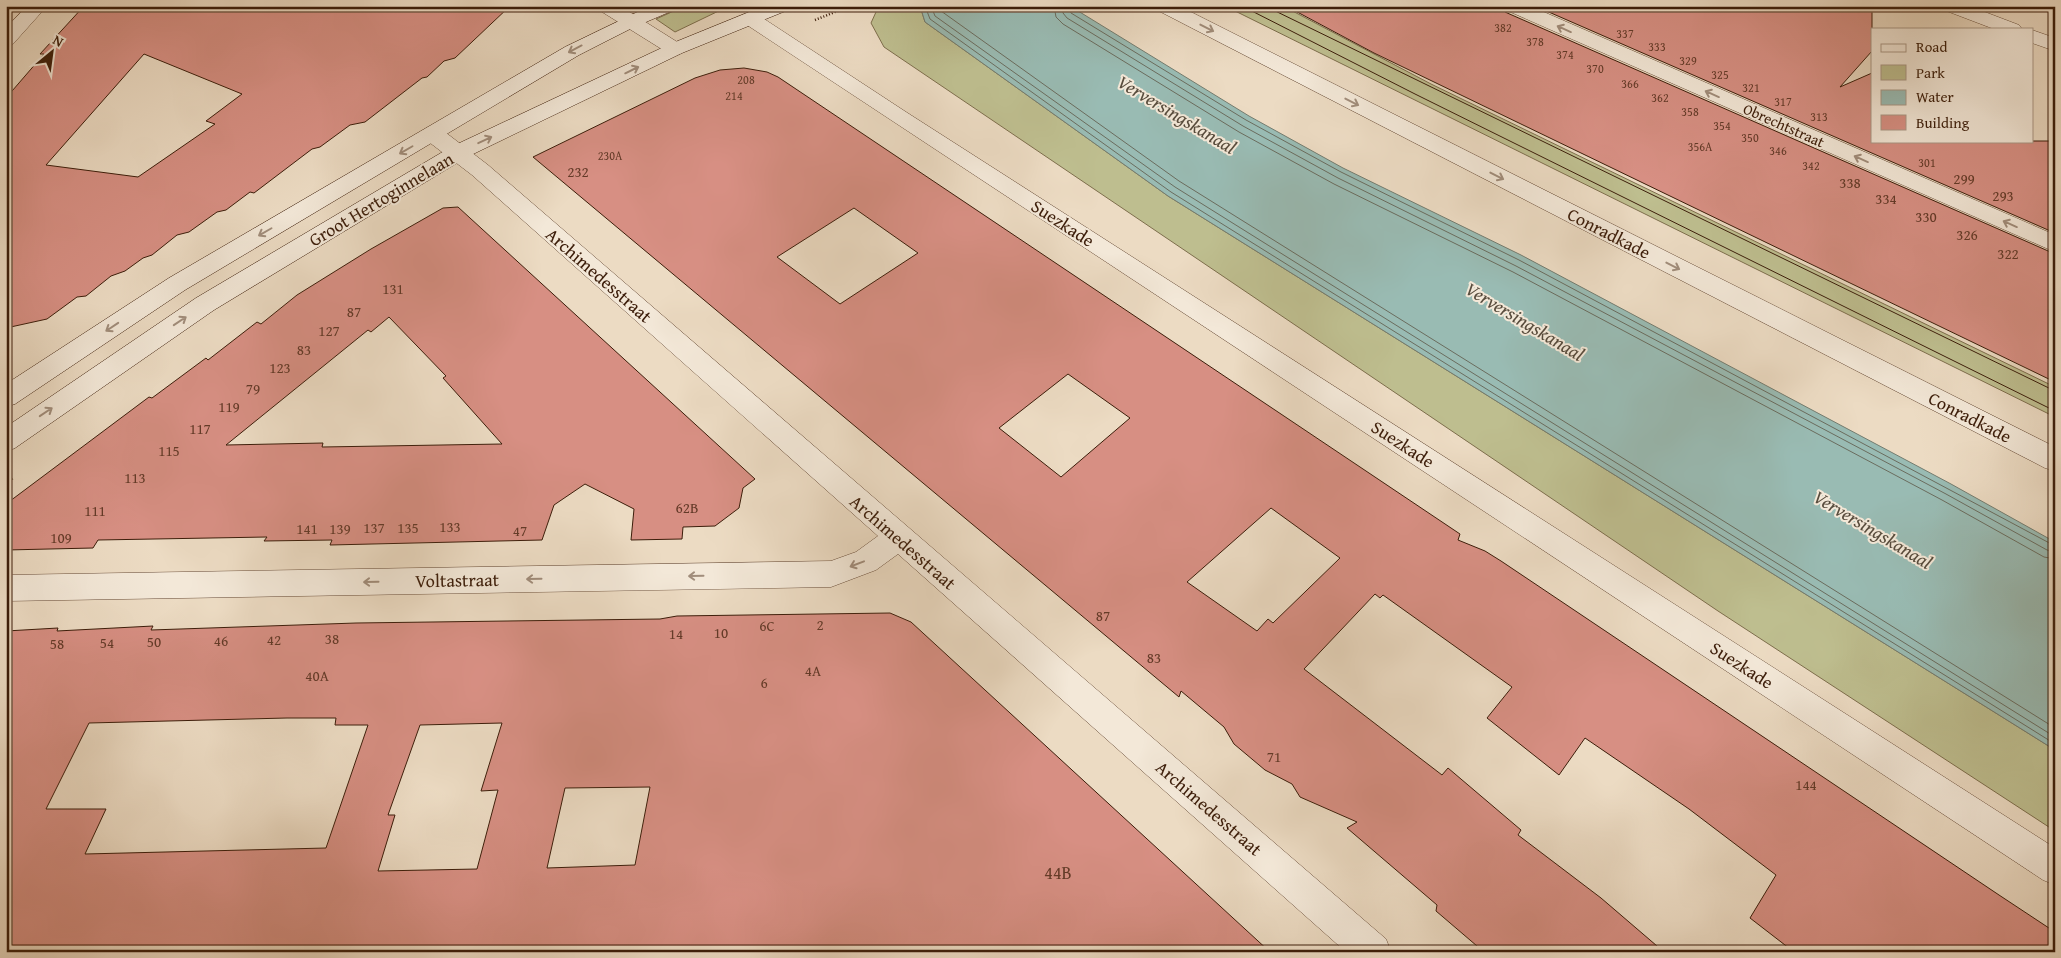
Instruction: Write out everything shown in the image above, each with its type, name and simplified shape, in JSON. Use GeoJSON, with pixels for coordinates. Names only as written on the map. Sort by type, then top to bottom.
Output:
{"type":"FeatureCollection","features":[{"type":"Feature","properties":{"kind":"street"},"geometry":{"type":"LineString","coordinates":[[6,40],[38,6]]}},
{"type":"Feature","properties":{"kind":"street"},"geometry":{"type":"LineString","coordinates":[[606,6],[675,49]]}},
{"type":"Feature","properties":{"kind":"street","name":"Groot Hertoginnelaan"},"geometry":{"type":"LineString","coordinates":[[6,397],[177,284],[572,51],[667,6]]}},
{"type":"Feature","properties":{"kind":"street","name":"Groot Hertoginnelaan"},"geometry":{"type":"LineString","coordinates":[[6,440],[205,304],[459,152],[675,49],[781,6]]}},
{"type":"Feature","properties":{"kind":"street","name":"Conradkade"},"geometry":{"type":"LineString","coordinates":[[1164,6],[2055,460]]}},
{"type":"Feature","properties":{"kind":"street","name":"Obrechtstraat"},"geometry":{"type":"LineString","coordinates":[[1513,6],[2055,244]]}},
{"type":"Feature","properties":{"kind":"street"},"geometry":{"type":"LineString","coordinates":[[1951,6],[2009,28]]}},
{"type":"Feature","properties":{"kind":"street","name":"Suezkade"},"geometry":{"type":"LineString","coordinates":[[752,19],[899,118],[2055,868]]}},
{"type":"Feature","properties":{"kind":"street"},"geometry":{"type":"LineString","coordinates":[[2034,37],[2055,44]]}},
{"type":"Feature","properties":{"kind":"street","name":"Archimedesstraat"},"geometry":{"type":"LineString","coordinates":[[433,134],[459,152],[1373,952]]}},
{"type":"Feature","properties":{"kind":"street","name":"Voltastraat"},"geometry":{"type":"LineString","coordinates":[[6,588],[831,574],[866,561],[898,538]]}},
{"type":"Feature","properties":{"kind":"green space"},"geometry":{"type":"Polygon","coordinates":[[[685,6],[729,6],[675,32],[656,19],[685,6]]]}},
{"type":"Feature","properties":{"kind":"green space"},"geometry":{"type":"Polygon","coordinates":[[[883,6],[920,6],[925,22],[1168,196],[2055,750],[2055,831],[1718,611],[884,47],[871,23],[876,12],[883,6]]]}},
{"type":"Feature","properties":{"kind":"green space"},"geometry":{"type":"Polygon","coordinates":[[[1225,6],[1283,6],[1431,84],[2055,387],[2055,417],[1225,6]]]}},
{"type":"Feature","properties":{"kind":"water","name":"Verversingskanaal"},"geometry":{"type":"Polygon","coordinates":[[[920,6],[1070,6],[1249,116],[1343,168],[1521,255],[1951,484],[2055,542],[2055,750],[1168,196],[925,22],[920,6]]]}},
{"type":"Feature","properties":{"kind":"building"},"geometry":{"type":"Polygon","coordinates":[[[84,6],[510,6],[455,58],[444,61],[427,77],[422,78],[365,122],[350,125],[320,147],[312,149],[254,193],[250,192],[226,210],[217,212],[189,232],[177,235],[152,255],[143,258],[125,271],[111,276],[86,296],[77,297],[47,319],[6,328],[6,98],[44,54],[40,54],[84,6]],[[144,54],[46,165],[138,177],[215,124],[206,121],[242,94],[144,54]]]}},
{"type":"Feature","properties":{"kind":"building"},"geometry":{"type":"Polygon","coordinates":[[[1286,6],[1502,6],[1505,12],[2055,254],[2055,382],[1374,53],[1286,6]]]}},
{"type":"Feature","properties":{"kind":"building"},"geometry":{"type":"Polygon","coordinates":[[[1535,6],[1872,6],[1871,52],[1840,87],[1871,73],[1871,142],[2055,141],[2055,233],[1535,6]]]}},
{"type":"Feature","properties":{"kind":"building"},"geometry":{"type":"Polygon","coordinates":[[[744,68],[767,72],[778,77],[1460,534],[1458,540],[1485,551],[1501,561],[2055,932],[2055,952],[1794,952],[1750,918],[1776,875],[1689,809],[1585,738],[1559,775],[1487,718],[1512,687],[1383,595],[1380,598],[1375,594],[1304,669],[1442,775],[1448,768],[1521,830],[1518,835],[1601,898],[1664,952],[1484,952],[1436,911],[1437,905],[1347,828],[1357,822],[1300,797],[1292,784],[1265,770],[1234,744],[1224,727],[1181,691],[1179,697],[533,157],[695,78],[720,70],[744,68]],[[854,208],[777,257],[840,304],[918,253],[854,208]],[[1068,374],[999,428],[1061,477],[1130,418],[1068,374]],[[1271,508],[1187,582],[1257,631],[1268,619],[1273,623],[1340,558],[1271,508]]]}},
{"type":"Feature","properties":{"kind":"building"},"geometry":{"type":"Polygon","coordinates":[[[458,207],[755,479],[743,488],[739,508],[715,526],[683,527],[682,539],[631,540],[634,509],[585,484],[554,505],[542,540],[330,545],[332,540],[264,541],[267,537],[98,540],[93,548],[6,550],[6,504],[149,397],[152,398],[206,358],[208,360],[257,322],[261,324],[297,295],[371,249],[443,208],[458,207]],[[389,317],[371,332],[368,330],[226,445],[323,443],[322,447],[502,444],[443,378],[446,376],[389,317]]]}},
{"type":"Feature","properties":{"kind":"building"},"geometry":{"type":"Polygon","coordinates":[[[890,613],[911,622],[1270,952],[6,952],[6,631],[58,628],[57,631],[153,626],[151,630],[356,623],[660,619],[677,616],[890,613]],[[336,718],[89,723],[46,809],[106,809],[85,854],[326,848],[368,725],[335,725],[336,718]],[[502,723],[420,725],[388,815],[395,815],[378,871],[477,869],[498,790],[481,791],[502,723]],[[650,787],[565,788],[547,868],[635,865],[650,787]]]}},
{"type":"Feature","properties":{"kind":"tram line"},"geometry":{"type":"LineString","coordinates":[[1242,6],[1415,94],[2055,411]]}},
{"type":"Feature","properties":{"kind":"tram line"},"geometry":{"type":"LineString","coordinates":[[1265,6],[2055,391]]}}]}
